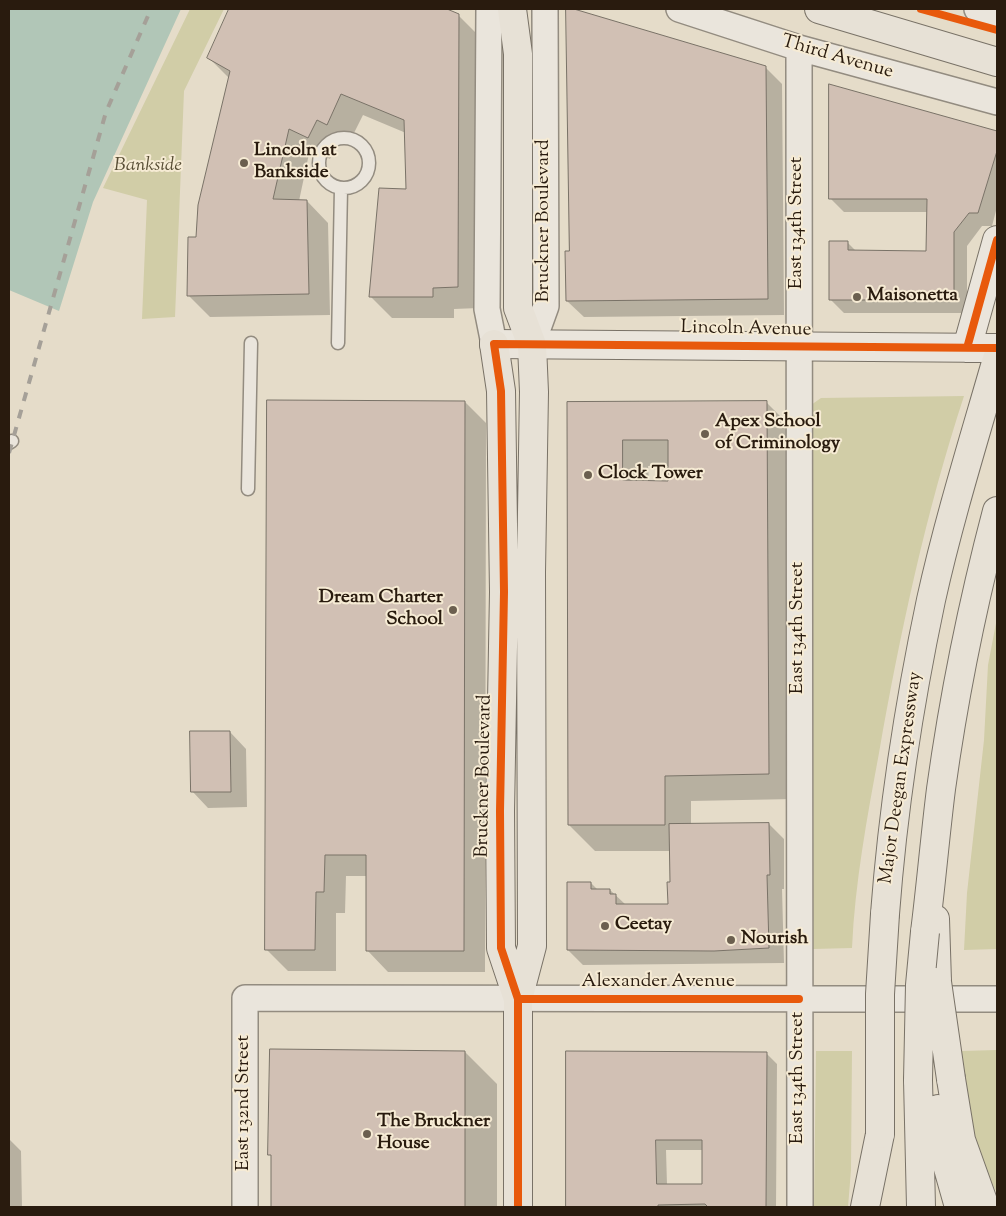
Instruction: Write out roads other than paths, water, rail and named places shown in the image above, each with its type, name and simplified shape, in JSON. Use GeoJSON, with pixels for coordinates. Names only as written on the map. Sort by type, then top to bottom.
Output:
{"type":"FeatureCollection","features":[{"type":"Feature","properties":{"kind":"main road"},"geometry":{"type":"LineString","coordinates":[[512,9],[518,54],[518,308],[532,345]]}},
{"type":"Feature","properties":{"kind":"main road"},"geometry":{"type":"LineString","coordinates":[[819,9],[997,62]]}},
{"type":"Feature","properties":{"kind":"main road"},"geometry":{"type":"LineString","coordinates":[[967,348],[997,240]]}},
{"type":"Feature","properties":{"kind":"main road","name":"Lincoln Avenue"},"geometry":{"type":"LineString","coordinates":[[494,344],[997,348]]}},
{"type":"Feature","properties":{"kind":"main road","name":"Bruckner Boulevard"},"geometry":{"type":"LineString","coordinates":[[494,344],[501,390],[504,592],[500,811],[501,948],[518,999]]}},
{"type":"Feature","properties":{"kind":"main road","name":"Bruckner Boulevard"},"geometry":{"type":"LineString","coordinates":[[518,1207],[518,999],[532,946],[532,345]]}},
{"type":"Feature","properties":{"kind":"main road","name":"Major Deegan Expressway"},"geometry":{"type":"LineString","coordinates":[[882,1207],[880,994],[896,796],[916,677],[932,598],[997,359]]}},
{"type":"Feature","properties":{"kind":"main road"},"geometry":{"type":"LineString","coordinates":[[959,1207],[942,1138],[920,985],[930,932],[933,873],[941,790],[968,632],[997,511]]}},
{"type":"Feature","properties":{"kind":"main road"},"geometry":{"type":"LineString","coordinates":[[921,1207],[935,1079],[937,982],[930,932]]}},
{"type":"Feature","properties":{"kind":"main road"},"geometry":{"type":"LineString","coordinates":[[935,1079],[961,1140],[985,1207]]}},
{"type":"Feature","properties":{"kind":"main road"},"geometry":{"type":"LineString","coordinates":[[865,1207],[880,1134]]}},
{"type":"Feature","properties":{"kind":"street","name":"Bruckner Boulevard"},"geometry":{"type":"LineString","coordinates":[[489,9],[487,309],[494,344]]}},
{"type":"Feature","properties":{"kind":"street","name":"Bruckner Boulevard"},"geometry":{"type":"LineString","coordinates":[[532,345],[546,306],[545,9]]}},
{"type":"Feature","properties":{"kind":"street","name":"Third Avenue"},"geometry":{"type":"LineString","coordinates":[[679,9],[799,48],[997,102]]}},
{"type":"Feature","properties":{"kind":"street"},"geometry":{"type":"LineString","coordinates":[[977,9],[997,14]]}},
{"type":"Feature","properties":{"kind":"street","name":"East 134th Street"},"geometry":{"type":"LineString","coordinates":[[799,48],[800,1207]]}},
{"type":"Feature","properties":{"kind":"street","name":"Alexander Avenue"},"geometry":{"type":"LineString","coordinates":[[245,998],[997,1000]]}},
{"type":"Feature","properties":{"kind":"street","name":"East 132nd Street"},"geometry":{"type":"LineString","coordinates":[[245,998],[246,1207]]}},
{"type":"Feature","properties":{"kind":"lane"},"geometry":{"type":"LineString","coordinates":[[344,138],[360,143],[366,149],[369,165],[363,180],[349,188],[341,188],[327,182],[322,174],[319,158],[328,143],[344,138]]}},
{"type":"Feature","properties":{"kind":"lane"},"geometry":{"type":"LineString","coordinates":[[338,343],[341,188]]}},
{"type":"Feature","properties":{"kind":"lane"},"geometry":{"type":"LineString","coordinates":[[248,488],[251,343]]}},
{"type":"Feature","properties":{"kind":"railway"},"geometry":{"type":"LineString","coordinates":[[9,453],[106,112],[151,9]]}},
{"type":"Feature","properties":{"kind":"place","name":"Lincoln at Bankside"},"geometry":{"type":"Point","coordinates":[244,163]}},
{"type":"Feature","properties":{"kind":"place","name":"Maisonetta"},"geometry":{"type":"Point","coordinates":[857,297]}},
{"type":"Feature","properties":{"kind":"place","name":"Apex School of Criminology"},"geometry":{"type":"Point","coordinates":[705,434]}},
{"type":"Feature","properties":{"kind":"place","name":"Clock Tower"},"geometry":{"type":"Point","coordinates":[588,475]}},
{"type":"Feature","properties":{"kind":"place","name":"Dream Charter School"},"geometry":{"type":"Point","coordinates":[453,610]}},
{"type":"Feature","properties":{"kind":"place","name":"Ceetay"},"geometry":{"type":"Point","coordinates":[605,926]}},
{"type":"Feature","properties":{"kind":"place","name":"Nourish"},"geometry":{"type":"Point","coordinates":[731,940]}},
{"type":"Feature","properties":{"kind":"place","name":"The Bruckner House"},"geometry":{"type":"Point","coordinates":[367,1134]}},
{"type":"Feature","properties":{"kind":"park label","name":"Bankside"},"geometry":{"type":"Point","coordinates":[148,167]}}]}
